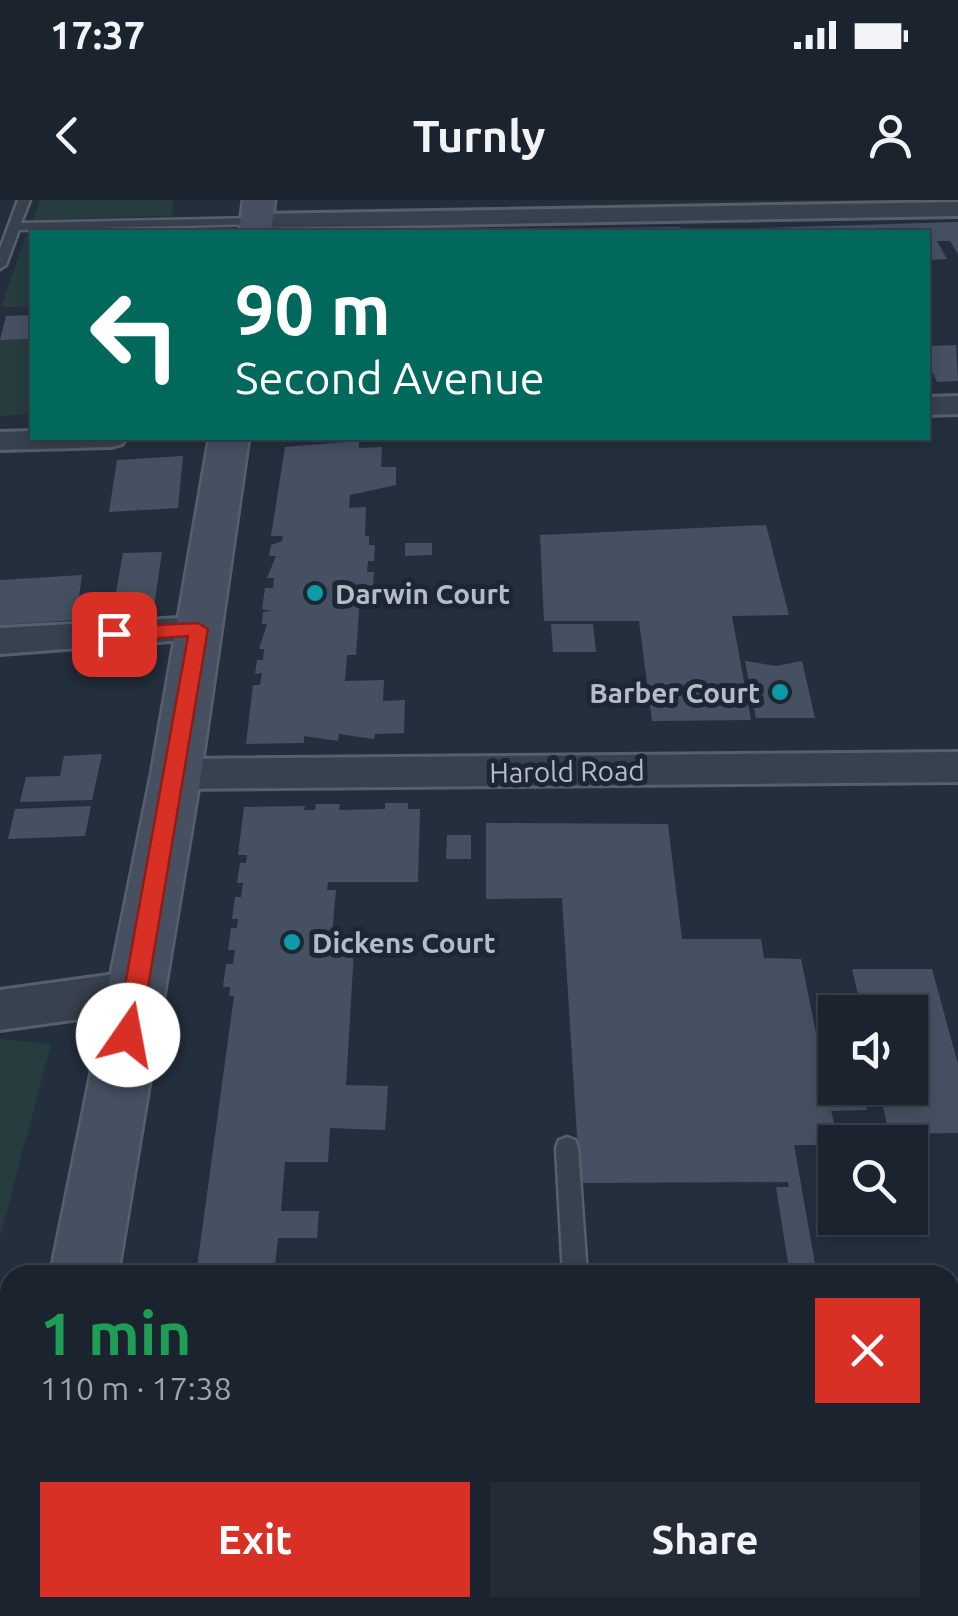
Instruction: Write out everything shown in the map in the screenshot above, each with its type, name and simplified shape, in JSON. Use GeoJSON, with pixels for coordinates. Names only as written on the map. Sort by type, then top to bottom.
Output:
{"type":"FeatureCollection","features":[{"type":"Feature","properties":{"kind":"main road"},"geometry":{"type":"LineString","coordinates":[[86,1265],[176,774],[229,440]]}},
{"type":"Feature","properties":{"kind":"street"},"geometry":{"type":"LineString","coordinates":[[257,218],[958,209]]}},
{"type":"Feature","properties":{"kind":"street"},"geometry":{"type":"LineString","coordinates":[[930,406],[958,405]]}},
{"type":"Feature","properties":{"kind":"street"},"geometry":{"type":"LineString","coordinates":[[0,441],[37,440]]}},
{"type":"Feature","properties":{"kind":"street"},"geometry":{"type":"LineString","coordinates":[[0,641],[198,629]]}},
{"type":"Feature","properties":{"kind":"street","name":"Harold Road"},"geometry":{"type":"LineString","coordinates":[[176,774],[958,767]]}},
{"type":"Feature","properties":{"kind":"street"},"geometry":{"type":"LineString","coordinates":[[0,1010],[137,991]]}},
{"type":"Feature","properties":{"kind":"lane"},"geometry":{"type":"LineString","coordinates":[[0,265],[24,200]]}},
{"type":"Feature","properties":{"kind":"lane"},"geometry":{"type":"LineString","coordinates":[[14,228],[257,218]]}},
{"type":"Feature","properties":{"kind":"lane"},"geometry":{"type":"LineString","coordinates":[[567,1148],[574,1265]]}},
{"type":"Feature","properties":{"kind":"green space"},"geometry":{"type":"Polygon","coordinates":[[[40,200],[174,200],[171,216],[33,220],[40,200]]]}},
{"type":"Feature","properties":{"kind":"green space"},"geometry":{"type":"Polygon","coordinates":[[[27,233],[30,307],[1,307],[27,233]]]}},
{"type":"Feature","properties":{"kind":"green space"},"geometry":{"type":"Polygon","coordinates":[[[30,339],[30,414],[0,416],[0,340],[30,339]]]}},
{"type":"Feature","properties":{"kind":"green space"},"geometry":{"type":"Polygon","coordinates":[[[0,1039],[51,1044],[0,1237],[0,1039]]]}},
{"type":"Feature","properties":{"kind":"building"},"geometry":{"type":"Polygon","coordinates":[[[958,222],[958,254],[950,241],[937,241],[947,259],[930,260],[930,230],[729,229],[958,222]]]}},
{"type":"Feature","properties":{"kind":"building"},"geometry":{"type":"Polygon","coordinates":[[[680,227],[681,230],[507,230],[680,227]]]}},
{"type":"Feature","properties":{"kind":"building"},"geometry":{"type":"Polygon","coordinates":[[[30,315],[30,339],[0,340],[6,316],[30,315]]]}},
{"type":"Feature","properties":{"kind":"building"},"geometry":{"type":"Polygon","coordinates":[[[956,345],[958,381],[937,382],[930,367],[930,346],[956,345]]]}},
{"type":"Feature","properties":{"kind":"building","name":"Darwin Court"},"geometry":{"type":"Polygon","coordinates":[[[359,442],[359,448],[382,447],[381,467],[396,467],[396,485],[350,495],[349,508],[366,507],[365,536],[369,536],[369,545],[375,545],[374,561],[368,561],[367,572],[374,572],[373,588],[366,588],[366,597],[360,597],[356,655],[347,655],[345,681],[384,680],[383,701],[405,700],[404,733],[375,734],[374,739],[339,734],[338,741],[304,736],[304,743],[246,744],[253,685],[260,685],[262,673],[255,674],[257,660],[263,660],[264,649],[259,649],[267,624],[262,624],[263,612],[271,611],[262,609],[265,588],[273,588],[274,578],[267,578],[276,556],[269,556],[271,545],[282,541],[283,536],[271,536],[285,447],[359,442]]]}},
{"type":"Feature","properties":{"kind":"building"},"geometry":{"type":"Polygon","coordinates":[[[183,456],[178,508],[109,512],[117,460],[183,456]]]}},
{"type":"Feature","properties":{"kind":"building"},"geometry":{"type":"Polygon","coordinates":[[[766,525],[789,615],[732,616],[751,720],[652,721],[639,621],[544,621],[540,535],[766,525]]]}},
{"type":"Feature","properties":{"kind":"building"},"geometry":{"type":"Polygon","coordinates":[[[405,543],[432,543],[432,555],[405,556],[405,543]]]}},
{"type":"Feature","properties":{"kind":"building"},"geometry":{"type":"Polygon","coordinates":[[[162,552],[154,607],[113,609],[123,553],[162,552]]]}},
{"type":"Feature","properties":{"kind":"building"},"geometry":{"type":"Polygon","coordinates":[[[82,575],[76,620],[0,625],[0,580],[82,575]]]}},
{"type":"Feature","properties":{"kind":"building"},"geometry":{"type":"Polygon","coordinates":[[[551,624],[593,624],[596,652],[553,652],[551,624]]]}},
{"type":"Feature","properties":{"kind":"building","name":"Barber Court"},"geometry":{"type":"Polygon","coordinates":[[[745,661],[776,666],[802,661],[815,718],[756,718],[745,661]]]}},
{"type":"Feature","properties":{"kind":"building"},"geometry":{"type":"Polygon","coordinates":[[[102,754],[92,800],[20,802],[26,777],[60,776],[64,756],[102,754]]]}},
{"type":"Feature","properties":{"kind":"building","name":"Dickens Court"},"geometry":{"type":"Polygon","coordinates":[[[385,803],[408,803],[408,809],[420,809],[418,882],[328,882],[327,890],[336,890],[332,934],[355,933],[346,1085],[388,1086],[385,1130],[330,1128],[328,1162],[285,1162],[281,1211],[319,1211],[317,1238],[278,1238],[275,1265],[197,1265],[234,996],[229,996],[230,987],[223,987],[226,964],[233,964],[235,950],[228,950],[231,928],[237,928],[238,919],[232,919],[235,897],[241,897],[243,883],[237,883],[240,863],[246,863],[247,855],[238,855],[244,807],[305,806],[304,810],[315,810],[316,804],[340,804],[339,810],[385,809],[385,803]]]}},
{"type":"Feature","properties":{"kind":"building"},"geometry":{"type":"Polygon","coordinates":[[[91,806],[85,836],[8,839],[15,809],[91,806]]]}},
{"type":"Feature","properties":{"kind":"building"},"geometry":{"type":"Polygon","coordinates":[[[486,823],[668,824],[682,939],[761,939],[764,958],[801,959],[818,1042],[818,1105],[866,1105],[867,1110],[831,1111],[835,1125],[818,1125],[818,1145],[794,1145],[815,1265],[788,1265],[776,1187],[789,1187],[788,1182],[580,1183],[562,898],[486,899],[486,823]]]}},
{"type":"Feature","properties":{"kind":"building"},"geometry":{"type":"Polygon","coordinates":[[[447,835],[471,835],[471,859],[446,859],[447,835]]]}},
{"type":"Feature","properties":{"kind":"building"},"geometry":{"type":"Polygon","coordinates":[[[852,969],[932,969],[958,1064],[958,1133],[928,1133],[928,1125],[887,1125],[883,1105],[928,1105],[928,995],[858,995],[852,969]]]}},
{"type":"Feature","properties":{"kind":"place","name":"Darwin Court"},"geometry":{"type":"Point","coordinates":[315,593]}},
{"type":"Feature","properties":{"kind":"place","name":"Barber Court"},"geometry":{"type":"Point","coordinates":[780,692]}},
{"type":"Feature","properties":{"kind":"place","name":"Dickens Court"},"geometry":{"type":"Point","coordinates":[292,942]}},
{"type":"Feature","properties":{"kind":"route"},"geometry":{"type":"LineString","coordinates":[[114,634],[198,629],[128,1035]]}}]}
